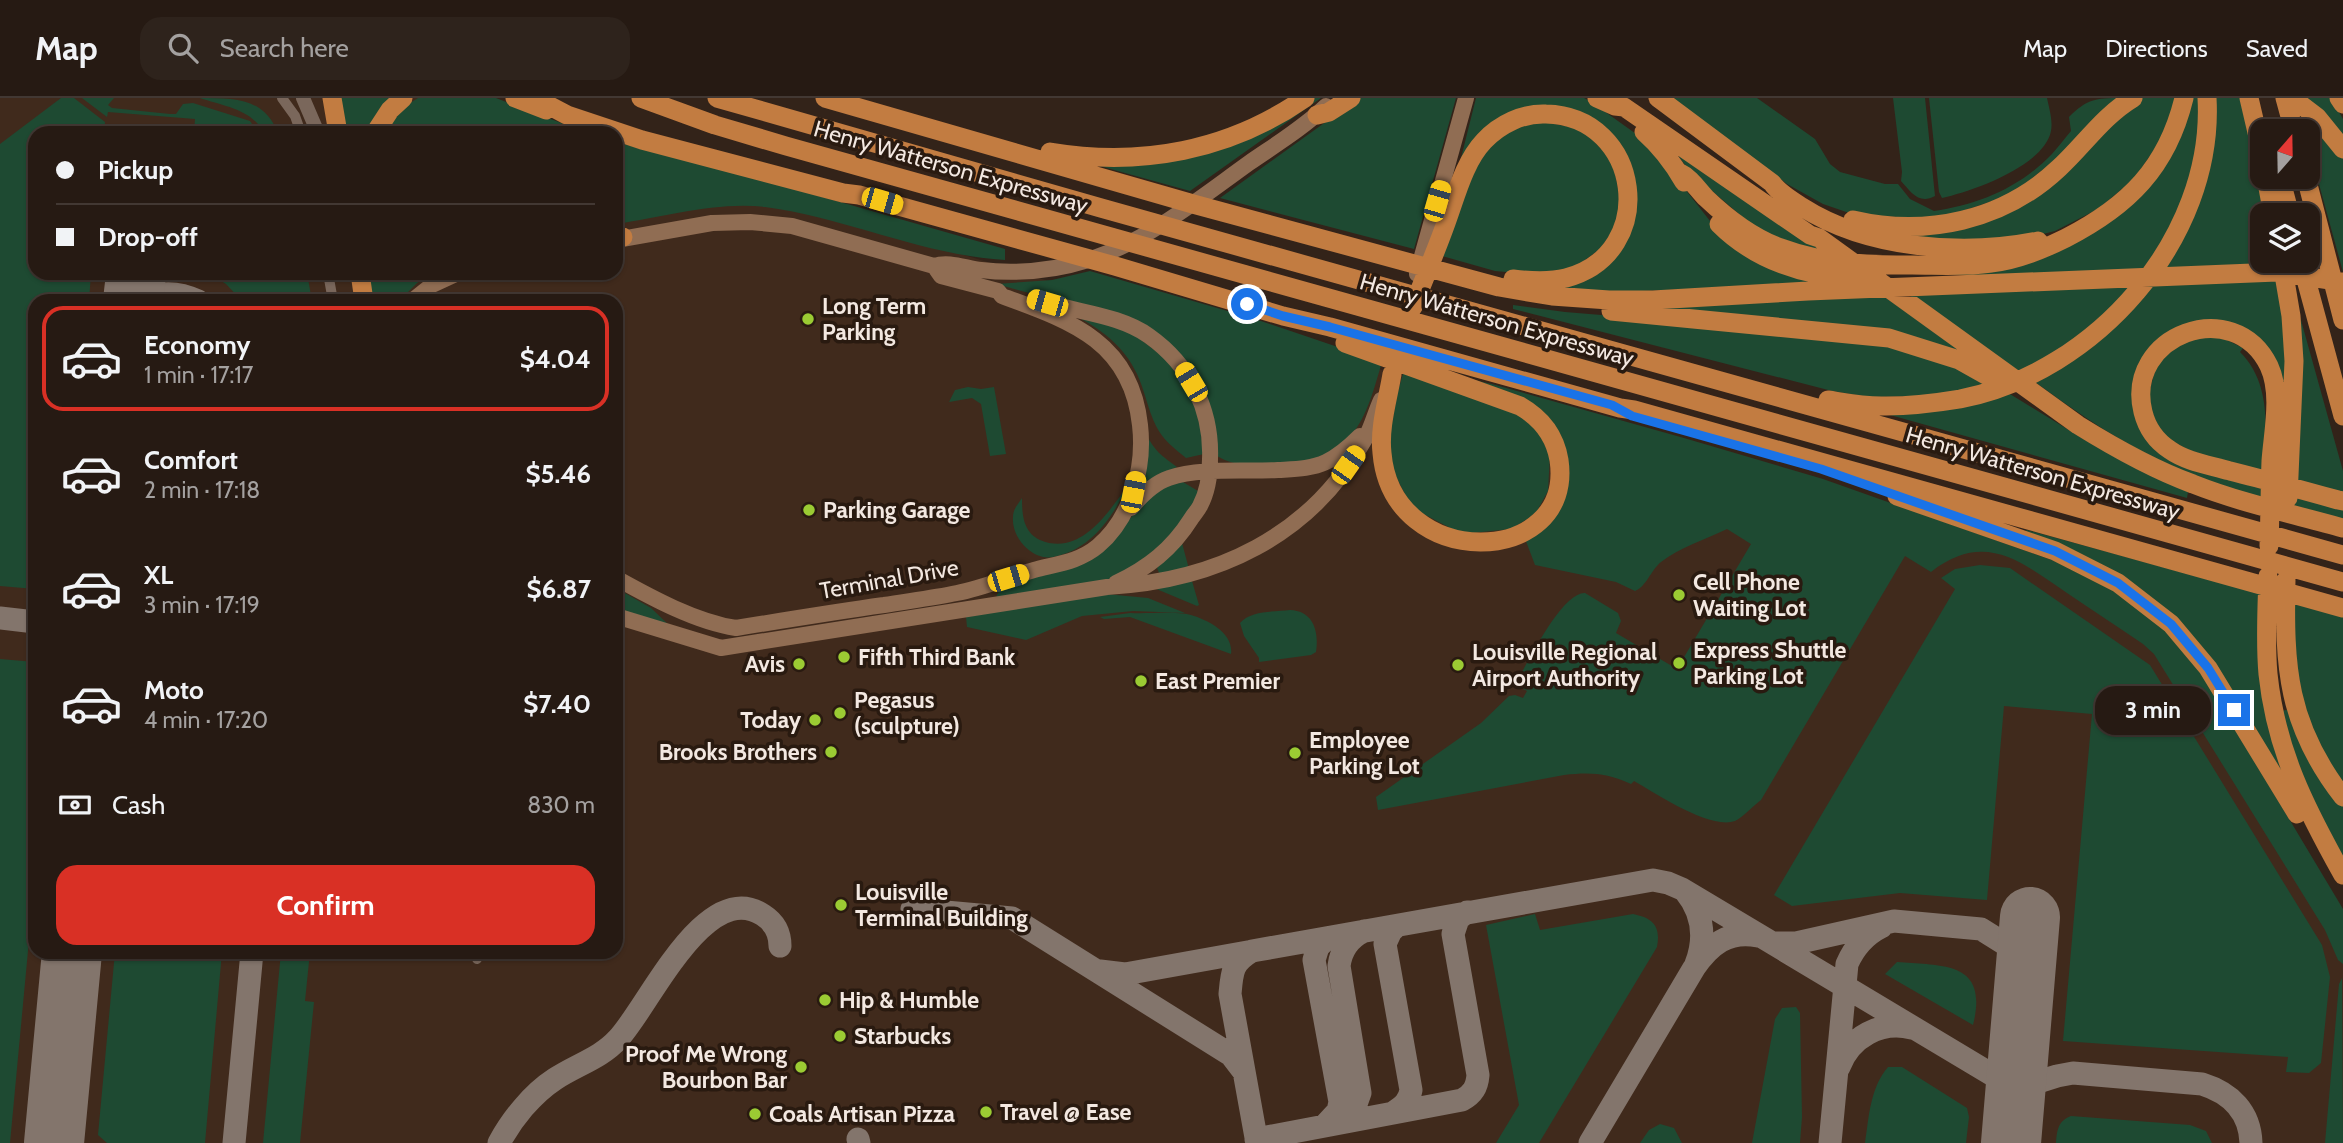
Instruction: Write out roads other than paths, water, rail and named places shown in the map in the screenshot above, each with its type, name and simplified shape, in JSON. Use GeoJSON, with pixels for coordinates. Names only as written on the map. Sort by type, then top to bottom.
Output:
{"type":"FeatureCollection","features":[{"type":"Feature","properties":{"kind":"highway"},"geometry":{"type":"LineString","coordinates":[[332,98],[337,126]]}},
{"type":"Feature","properties":{"kind":"highway"},"geometry":{"type":"LineString","coordinates":[[380,126],[390,110],[403,98]]}},
{"type":"Feature","properties":{"kind":"highway"},"geometry":{"type":"LineString","coordinates":[[515,98],[547,111],[563,106]]}},
{"type":"Feature","properties":{"kind":"highway"},"geometry":{"type":"LineString","coordinates":[[535,98],[845,186],[859,195],[1153,276],[1283,316],[1620,408],[1647,413],[2343,608]]}},
{"type":"Feature","properties":{"kind":"highway","name":"Henry Watterson Expressway"},"geometry":{"type":"LineString","coordinates":[[641,98],[715,125],[786,146],[2343,582]]}},
{"type":"Feature","properties":{"kind":"highway","name":"Henry Watterson Expressway"},"geometry":{"type":"LineString","coordinates":[[716,98],[2343,555]]}},
{"type":"Feature","properties":{"kind":"highway"},"geometry":{"type":"LineString","coordinates":[[825,98],[1193,204],[1426,266],[1529,300],[1555,305],[1889,338],[1959,360],[2050,414],[2078,425]]}},
{"type":"Feature","properties":{"kind":"highway"},"geometry":{"type":"LineString","coordinates":[[947,132],[968,130],[1078,157],[1141,158],[1219,142],[1258,126],[1305,98]]}},
{"type":"Feature","properties":{"kind":"highway"},"geometry":{"type":"LineString","coordinates":[[1317,115],[1329,112],[1351,98]]}},
{"type":"Feature","properties":{"kind":"highway"},"geometry":{"type":"LineString","coordinates":[[1644,98],[1819,238],[2078,425],[2140,461],[2199,487],[2343,528]]}},
{"type":"Feature","properties":{"kind":"highway"},"geometry":{"type":"LineString","coordinates":[[1658,98],[1772,183],[1823,209],[1870,224],[1901,228],[1967,219],[1999,208],[2059,168],[2104,121],[2133,98]]}},
{"type":"Feature","properties":{"kind":"highway"},"geometry":{"type":"LineString","coordinates":[[1680,173],[1731,220],[1778,247],[1814,258],[1875,265],[1972,265],[2011,260],[2044,249],[2092,225],[2125,201],[2160,159],[2184,98]]}},
{"type":"Feature","properties":{"kind":"highway"},"geometry":{"type":"LineString","coordinates":[[1594,345],[1617,341],[1827,400],[1884,407],[1949,400],[1984,392],[2035,372],[2089,339],[2134,295],[2160,259],[2180,223],[2195,184],[2206,142],[2207,98]]}},
{"type":"Feature","properties":{"kind":"highway"},"geometry":{"type":"LineString","coordinates":[[2249,98],[2254,119]]}},
{"type":"Feature","properties":{"kind":"highway"},"geometry":{"type":"LineString","coordinates":[[2259,98],[2264,119]]}},
{"type":"Feature","properties":{"kind":"highway"},"geometry":{"type":"LineString","coordinates":[[2286,98],[2291,119]]}},
{"type":"Feature","properties":{"kind":"highway"},"geometry":{"type":"LineString","coordinates":[[2292,98],[2317,117],[2342,146]]}},
{"type":"Feature","properties":{"kind":"highway"},"geometry":{"type":"LineString","coordinates":[[2339,98],[2343,104]]}},
{"type":"Feature","properties":{"kind":"highway"},"geometry":{"type":"LineString","coordinates":[[1606,102],[1624,107],[1810,235],[1819,238]]}},
{"type":"Feature","properties":{"kind":"highway"},"geometry":{"type":"LineString","coordinates":[[1606,102],[1662,150],[1721,226],[1750,249],[1791,268],[1864,284]]}},
{"type":"Feature","properties":{"kind":"highway"},"geometry":{"type":"LineString","coordinates":[[1403,332],[1436,229],[1475,152],[1491,134],[1521,117],[1553,114],[1587,125],[1612,147],[1627,181],[1628,204],[1621,233],[1602,259],[1574,275],[1550,281],[1519,279],[1447,265],[1426,266]]}},
{"type":"Feature","properties":{"kind":"highway"},"geometry":{"type":"LineString","coordinates":[[1772,183],[1776,189],[1809,211],[1859,234],[1910,245],[2000,246],[2050,238],[2090,220],[2133,187],[2162,153]]}},
{"type":"Feature","properties":{"kind":"highway"},"geometry":{"type":"LineString","coordinates":[[2309,189],[2327,259],[2340,290],[2343,320]]}},
{"type":"Feature","properties":{"kind":"highway"},"geometry":{"type":"LineString","coordinates":[[1460,276],[1529,292],[1609,300],[1901,284],[1912,280],[1943,286],[2277,272],[2340,290]]}},
{"type":"Feature","properties":{"kind":"highway"},"geometry":{"type":"LineString","coordinates":[[2280,465],[2294,361],[2284,273]]}},
{"type":"Feature","properties":{"kind":"highway"},"geometry":{"type":"LineString","coordinates":[[2304,273],[2343,416]]}},
{"type":"Feature","properties":{"kind":"highway"},"geometry":{"type":"LineString","coordinates":[[1283,316],[1327,337],[1520,407],[1534,416],[1553,439],[1560,469],[1554,498],[1540,519],[1521,533],[1508,538],[1474,543],[1453,540],[1413,517],[1402,506],[1389,485],[1381,453],[1392,374]]}},
{"type":"Feature","properties":{"kind":"highway"},"geometry":{"type":"LineString","coordinates":[[2343,501],[2185,458],[2161,444],[2146,420],[2141,390],[2147,367],[2165,344],[2190,331],[2211,328],[2234,333],[2255,346],[2269,366],[2274,384],[2280,465],[2276,609],[2268,673],[2277,729],[2300,797],[2343,875]]}},
{"type":"Feature","properties":{"kind":"highway"},"geometry":{"type":"LineString","coordinates":[[1620,408],[1632,416],[1821,469],[1939,510],[2055,551],[2118,583],[2171,624],[2208,668],[2343,891]]}},
{"type":"Feature","properties":{"kind":"highway"},"geometry":{"type":"LineString","coordinates":[[2276,609],[2298,716],[2318,761],[2343,797]]}},
{"type":"Feature","properties":{"kind":"main road","name":"Terminal Drive"},"geometry":{"type":"LineString","coordinates":[[623,237],[712,223],[750,222],[792,226],[934,266],[943,263],[982,270],[1010,271],[1063,267],[1096,258],[1144,236],[1317,115],[1336,98]]}},
{"type":"Feature","properties":{"kind":"main road"},"geometry":{"type":"LineString","coordinates":[[1436,229],[1466,98]]}},
{"type":"Feature","properties":{"kind":"main road","name":"Terminal Drive"},"geometry":{"type":"LineString","coordinates":[[623,582],[690,615],[736,628],[960,593],[1076,559],[1097,547],[1119,522],[1133,492],[1141,452],[1138,412],[1124,375],[1106,350],[1082,329],[1061,317],[1002,296],[998,291],[941,276],[934,266]]}},
{"type":"Feature","properties":{"kind":"main road"},"geometry":{"type":"LineString","coordinates":[[421,294],[443,280]]}},
{"type":"Feature","properties":{"kind":"main road"},"geometry":{"type":"LineString","coordinates":[[998,291],[1113,320],[1146,334],[1160,344],[1183,369],[1204,408],[1211,443],[1210,474],[1200,507],[1184,532],[1159,557],[1139,571],[1107,587]]}},
{"type":"Feature","properties":{"kind":"main road"},"geometry":{"type":"LineString","coordinates":[[623,617],[721,648],[1195,574],[1232,560],[1264,542],[1304,514],[1328,491],[1364,441],[1392,374],[1403,332]]}},
{"type":"Feature","properties":{"kind":"main road"},"geometry":{"type":"LineString","coordinates":[[1119,522],[1137,501],[1159,482],[1168,478],[1195,472],[1296,469],[1326,462],[1351,444],[1376,410]]}},
{"type":"Feature","properties":{"kind":"street"},"geometry":{"type":"LineString","coordinates":[[282,98],[295,116],[298,126]]}},
{"type":"Feature","properties":{"kind":"street"},"geometry":{"type":"LineString","coordinates":[[303,98],[315,126]]}},
{"type":"Feature","properties":{"kind":"place","name":"Long Term Parking"},"geometry":{"type":"Point","coordinates":[808,319]}},
{"type":"Feature","properties":{"kind":"place","name":"Parking Garage"},"geometry":{"type":"Point","coordinates":[809,510]}},
{"type":"Feature","properties":{"kind":"place","name":"Cell Phone Waiting Lot"},"geometry":{"type":"Point","coordinates":[1679,595]}},
{"type":"Feature","properties":{"kind":"place","name":"Fifth Third Bank"},"geometry":{"type":"Point","coordinates":[844,657]}},
{"type":"Feature","properties":{"kind":"place","name":"Express Shuttle Parking Lot"},"geometry":{"type":"Point","coordinates":[1679,663]}},
{"type":"Feature","properties":{"kind":"place","name":"Avis"},"geometry":{"type":"Point","coordinates":[799,664]}},
{"type":"Feature","properties":{"kind":"place","name":"Louisville Regional Airport Authority"},"geometry":{"type":"Point","coordinates":[1458,665]}},
{"type":"Feature","properties":{"kind":"place","name":"East Premier"},"geometry":{"type":"Point","coordinates":[1141,681]}},
{"type":"Feature","properties":{"kind":"place","name":"Pegasus (sculpture)"},"geometry":{"type":"Point","coordinates":[840,713]}},
{"type":"Feature","properties":{"kind":"place","name":"Today"},"geometry":{"type":"Point","coordinates":[815,720]}},
{"type":"Feature","properties":{"kind":"place","name":"Brooks Brothers"},"geometry":{"type":"Point","coordinates":[831,752]}},
{"type":"Feature","properties":{"kind":"place","name":"Employee Parking Lot"},"geometry":{"type":"Point","coordinates":[1295,753]}},
{"type":"Feature","properties":{"kind":"place","name":"Louisville Terminal Building"},"geometry":{"type":"Point","coordinates":[841,905]}},
{"type":"Feature","properties":{"kind":"place","name":"Hip & Humble"},"geometry":{"type":"Point","coordinates":[825,1000]}},
{"type":"Feature","properties":{"kind":"place","name":"Starbucks"},"geometry":{"type":"Point","coordinates":[840,1036]}},
{"type":"Feature","properties":{"kind":"place","name":"Proof Me Wrong Bourbon Bar"},"geometry":{"type":"Point","coordinates":[801,1067]}},
{"type":"Feature","properties":{"kind":"place","name":"Travel @ Ease"},"geometry":{"type":"Point","coordinates":[986,1112]}},
{"type":"Feature","properties":{"kind":"place","name":"Coals Artisan Pizza"},"geometry":{"type":"Point","coordinates":[755,1114]}}]}
